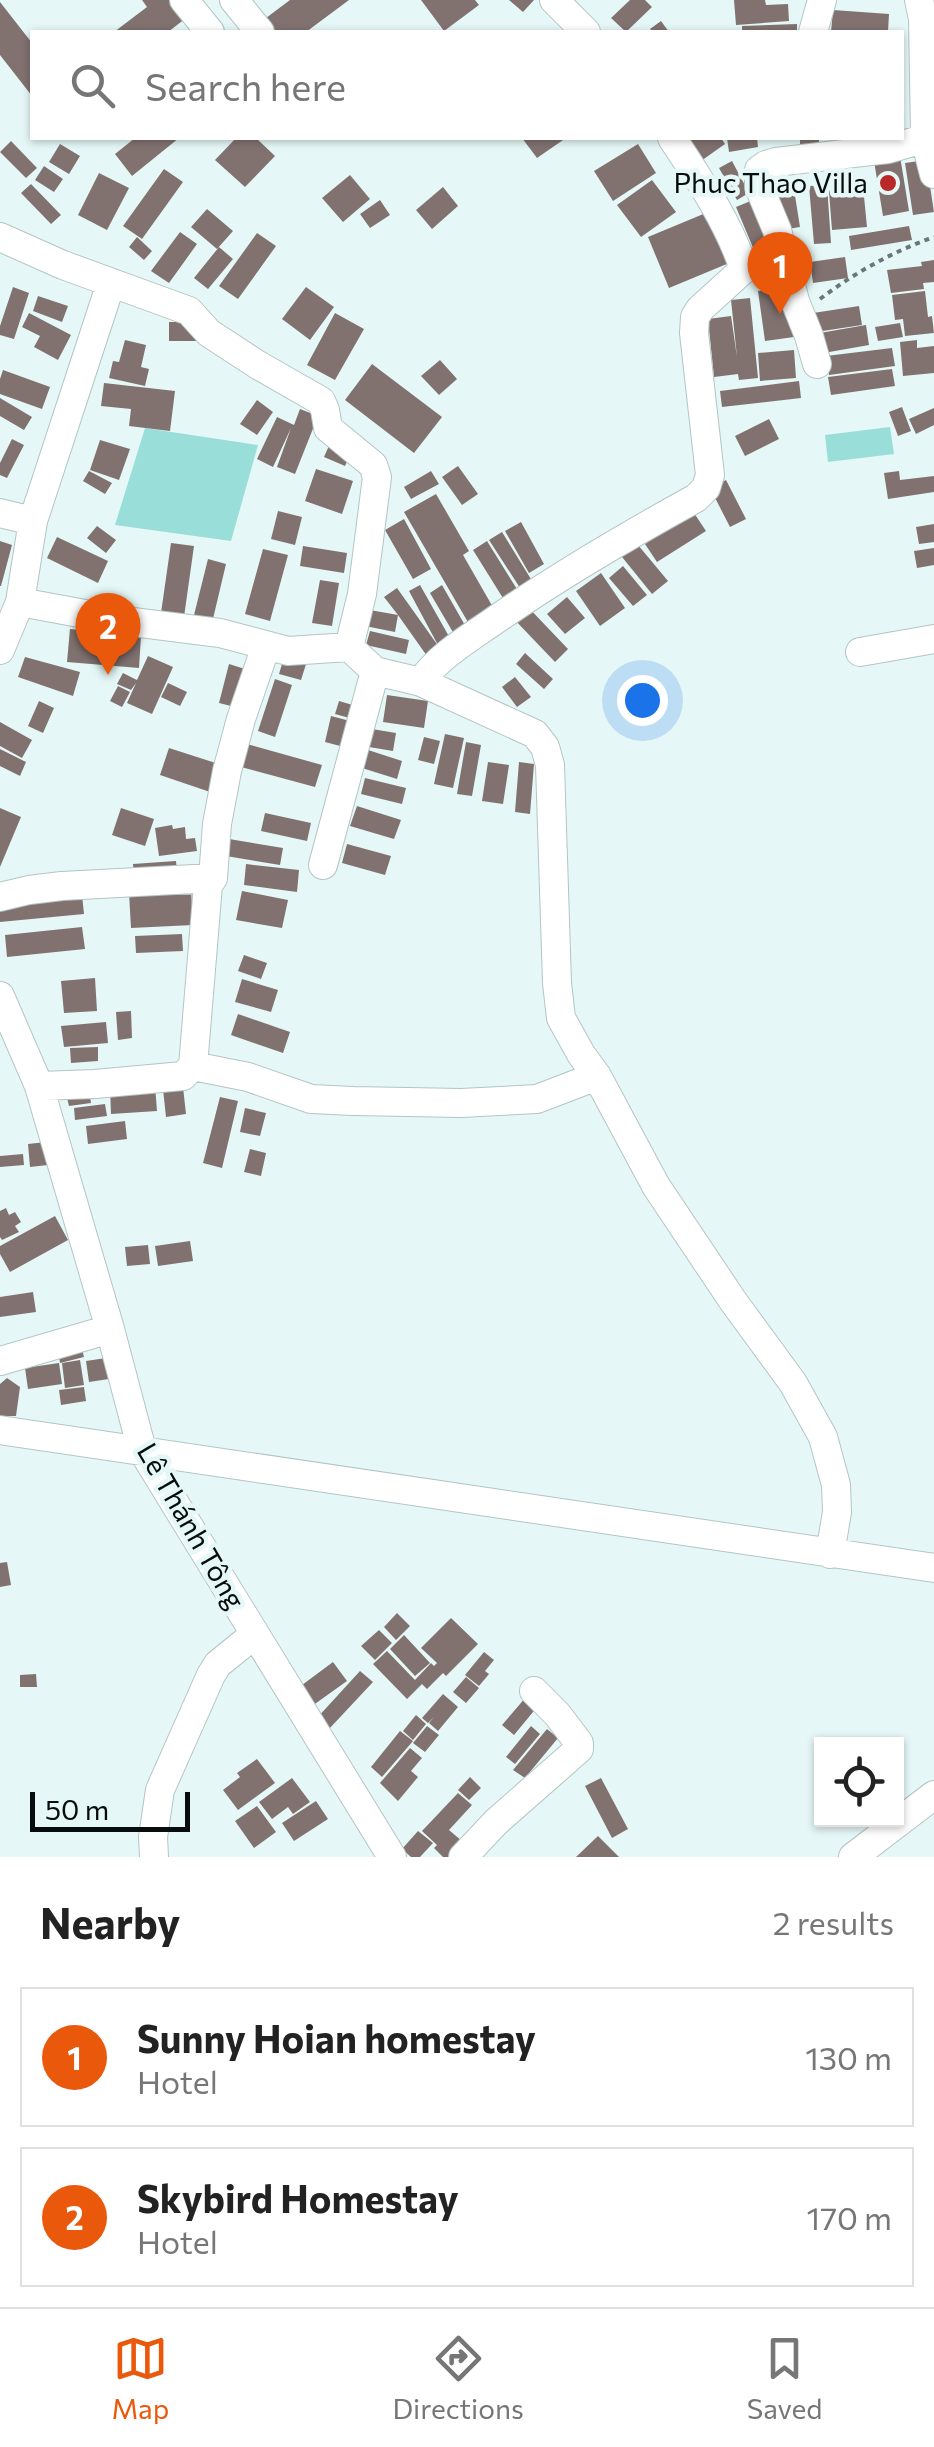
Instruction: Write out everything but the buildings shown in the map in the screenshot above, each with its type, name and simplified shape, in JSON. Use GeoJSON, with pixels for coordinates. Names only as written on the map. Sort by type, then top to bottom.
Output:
{"type":"FeatureCollection","features":[{"type":"Feature","properties":{"kind":"street"},"geometry":{"type":"LineString","coordinates":[[184,0],[208,30]]}},
{"type":"Feature","properties":{"kind":"street"},"geometry":{"type":"LineString","coordinates":[[234,0],[258,30]]}},
{"type":"Feature","properties":{"kind":"street"},"geometry":{"type":"LineString","coordinates":[[554,0],[584,30]]}},
{"type":"Feature","properties":{"kind":"street"},"geometry":{"type":"LineString","coordinates":[[814,30],[822,0]]}},
{"type":"Feature","properties":{"kind":"street"},"geometry":{"type":"LineString","coordinates":[[920,0],[929,28],[934,174]]}},
{"type":"Feature","properties":{"kind":"street"},"geometry":{"type":"LineString","coordinates":[[817,364],[784,254],[759,188],[759,170],[776,162],[888,150],[930,138]]}},
{"type":"Feature","properties":{"kind":"street"},"geometry":{"type":"LineString","coordinates":[[673,140],[705,188],[744,268]]}},
{"type":"Feature","properties":{"kind":"street"},"geometry":{"type":"LineString","coordinates":[[0,237],[62,265],[189,311],[209,333],[324,405],[330,430],[374,465],[377,486],[362,594],[349,647]]}},
{"type":"Feature","properties":{"kind":"street"},"geometry":{"type":"LineString","coordinates":[[421,682],[459,645],[525,597],[696,498],[706,488],[710,475],[695,317],[744,268],[784,254]]}},
{"type":"Feature","properties":{"kind":"street"},"geometry":{"type":"LineString","coordinates":[[0,650],[20,602],[33,521],[111,283]]}},
{"type":"Feature","properties":{"kind":"street"},"geometry":{"type":"LineString","coordinates":[[0,513],[33,521]]}},
{"type":"Feature","properties":{"kind":"street"},"geometry":{"type":"LineString","coordinates":[[20,602],[220,633],[288,651],[349,647],[374,671],[421,682],[535,734],[545,747],[550,765],[561,1018],[656,1186],[793,1383],[823,1437],[836,1484],[832,1541]]}},
{"type":"Feature","properties":{"kind":"street"},"geometry":{"type":"LineString","coordinates":[[860,652],[934,639]]}},
{"type":"Feature","properties":{"kind":"street"},"geometry":{"type":"LineString","coordinates":[[39,1086],[183,1076],[193,1066],[217,824],[241,719],[266,646]]}},
{"type":"Feature","properties":{"kind":"street"},"geometry":{"type":"LineString","coordinates":[[323,866],[374,671]]}},
{"type":"Feature","properties":{"kind":"street"},"geometry":{"type":"LineString","coordinates":[[0,897],[62,886],[213,878]]}},
{"type":"Feature","properties":{"kind":"street","name":"Lê Thánh Tông"},"geometry":{"type":"LineString","coordinates":[[4,1014],[39,1086],[142,1450],[392,1857]]}},
{"type":"Feature","properties":{"kind":"street"},"geometry":{"type":"LineString","coordinates":[[193,1066],[248,1078],[312,1100],[461,1103],[538,1099],[597,1076]]}},
{"type":"Feature","properties":{"kind":"street"},"geometry":{"type":"LineString","coordinates":[[0,1361],[110,1329]]}},
{"type":"Feature","properties":{"kind":"street"},"geometry":{"type":"LineString","coordinates":[[0,1430],[832,1541],[934,1568]]}},
{"type":"Feature","properties":{"kind":"street"},"geometry":{"type":"LineString","coordinates":[[154,1857],[160,1790],[211,1674],[255,1634]]}},
{"type":"Feature","properties":{"kind":"street"},"geometry":{"type":"LineString","coordinates":[[464,1857],[496,1822],[579,1749],[580,1743],[534,1691]]}},
{"type":"Feature","properties":{"kind":"street"},"geometry":{"type":"LineString","coordinates":[[853,1857],[934,1795]]}},
{"type":"Feature","properties":{"kind":"path"},"geometry":{"type":"LineString","coordinates":[[802,317],[846,280],[934,237]]}},
{"type":"Feature","properties":{"kind":"shaded area"},"geometry":{"type":"Polygon","coordinates":[[[890,427],[894,454],[828,462],[825,435],[890,427]]]}},
{"type":"Feature","properties":{"kind":"shaded area"},"geometry":{"type":"Polygon","coordinates":[[[145,428],[258,445],[231,541],[115,525],[145,428]]]}},
{"type":"Feature","properties":{"kind":"place","name":"Phuc Thao Villa"},"geometry":{"type":"Point","coordinates":[888,183]}},
{"type":"Feature","properties":{"kind":"place","name":"Sunny Hoian homestay"},"geometry":{"type":"Point","coordinates":[780,314]}},
{"type":"Feature","properties":{"kind":"place","name":"Skybird Homestay"},"geometry":{"type":"Point","coordinates":[108,675]}}]}
